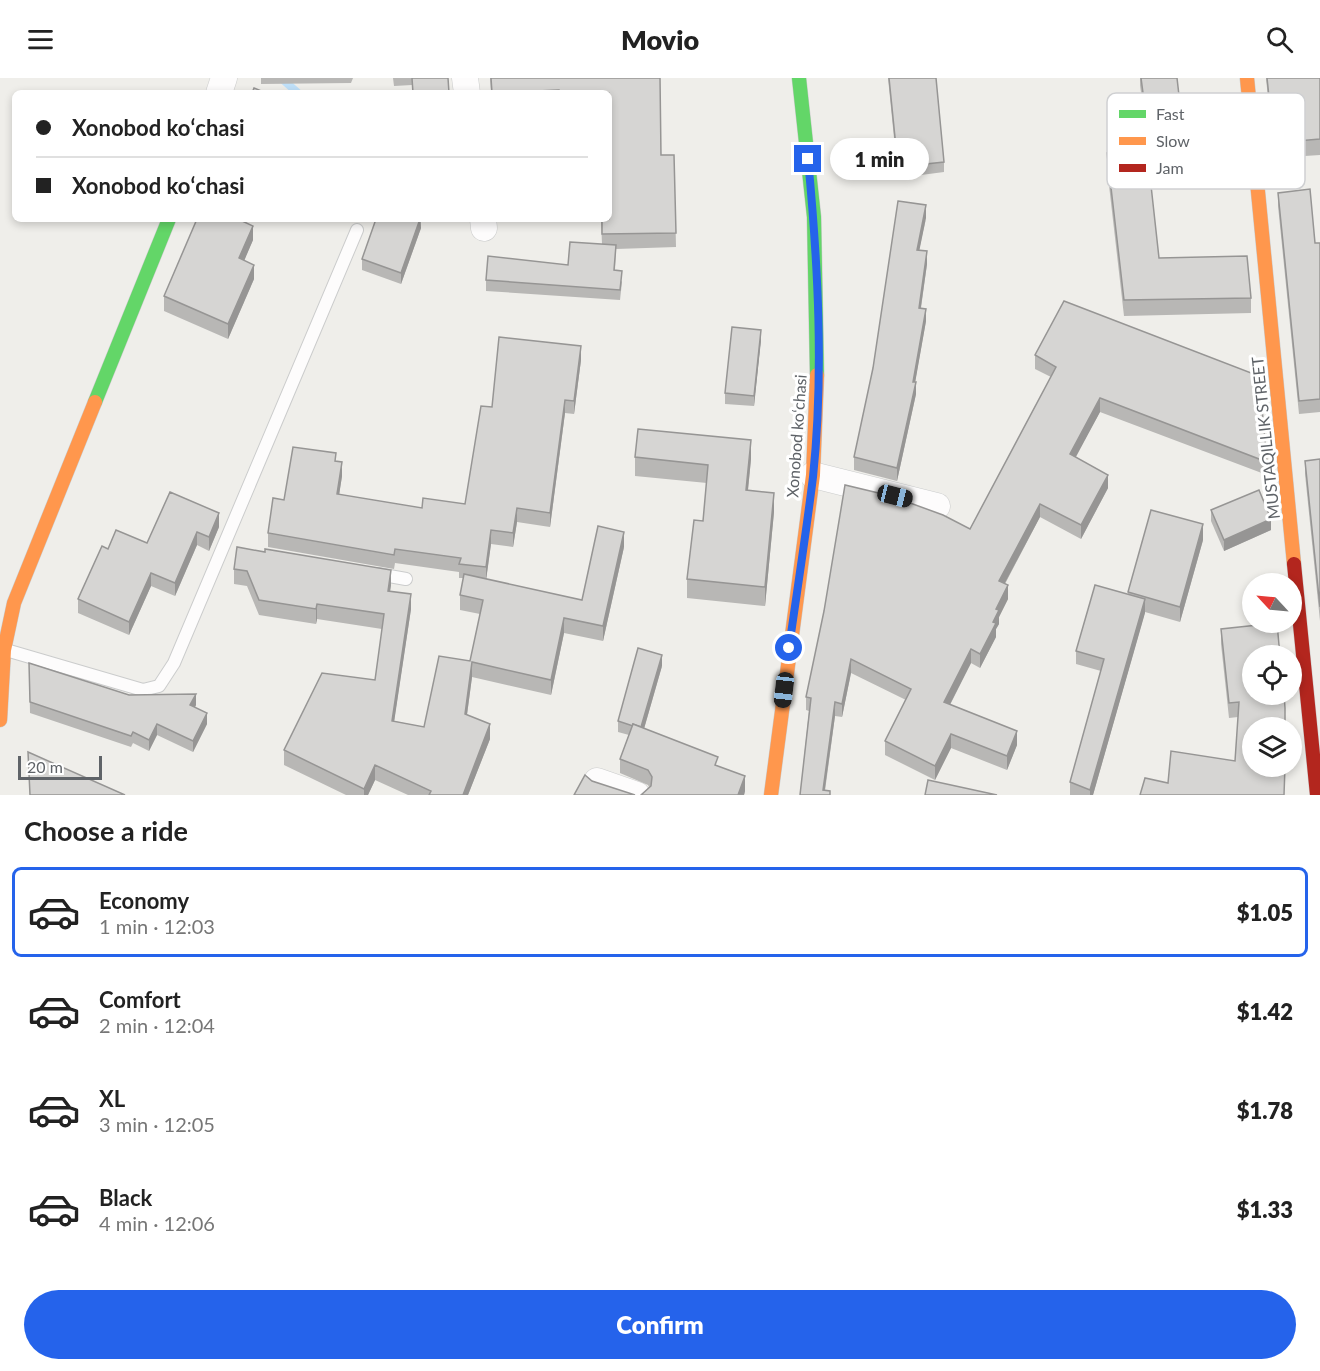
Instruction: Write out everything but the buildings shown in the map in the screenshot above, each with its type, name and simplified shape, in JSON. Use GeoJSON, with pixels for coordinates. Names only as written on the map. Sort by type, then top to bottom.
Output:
{"type":"FeatureCollection","features":[{"type":"Feature","properties":{"kind":"street","name":"Xonobod koʻchasi"},"geometry":{"type":"LineString","coordinates":[[771,795],[813,476],[817,386],[817,274],[814,217],[799,78]]}},
{"type":"Feature","properties":{"kind":"street","name":"MUSTAQILLIK STREET"},"geometry":{"type":"LineString","coordinates":[[1247,78],[1248,93]]}},
{"type":"Feature","properties":{"kind":"street","name":"MUSTAQILLIK STREET"},"geometry":{"type":"LineString","coordinates":[[1258,189],[1317,795]]}},
{"type":"Feature","properties":{"kind":"street"},"geometry":{"type":"LineString","coordinates":[[0,720],[4,650],[14,603],[168,222]]}},
{"type":"Feature","properties":{"kind":"street"},"geometry":{"type":"LineString","coordinates":[[813,476],[937,506]]}},
{"type":"Feature","properties":{"kind":"street"},"geometry":{"type":"LineString","coordinates":[[597,781],[636,795]]}},
{"type":"Feature","properties":{"kind":"lane"},"geometry":{"type":"LineString","coordinates":[[4,650],[143,690],[159,686],[174,663],[228,549],[357,230]]}},
{"type":"Feature","properties":{"kind":"lane"},"geometry":{"type":"LineString","coordinates":[[360,571],[406,579]]}},
{"type":"Feature","properties":{"kind":"waterway"},"geometry":{"type":"LineString","coordinates":[[281,78],[295,90]]}},
{"type":"Feature","properties":{"kind":"traffic: fast"},"geometry":{"type":"LineString","coordinates":[[799,78],[814,217],[817,375]]}},
{"type":"Feature","properties":{"kind":"traffic: fast"},"geometry":{"type":"LineString","coordinates":[[95,402],[168,222]]}},
{"type":"Feature","properties":{"kind":"traffic: slow"},"geometry":{"type":"LineString","coordinates":[[1247,78],[1248,93]]}},
{"type":"Feature","properties":{"kind":"traffic: slow"},"geometry":{"type":"LineString","coordinates":[[1258,189],[1294,564]]}},
{"type":"Feature","properties":{"kind":"traffic: slow"},"geometry":{"type":"LineString","coordinates":[[771,795],[813,475],[817,375]]}},
{"type":"Feature","properties":{"kind":"traffic: slow"},"geometry":{"type":"LineString","coordinates":[[0,720],[4,650],[14,603],[95,402]]}},
{"type":"Feature","properties":{"kind":"traffic: jam"},"geometry":{"type":"LineString","coordinates":[[1294,564],[1317,795]]}},
{"type":"Feature","properties":{"kind":"route"},"geometry":{"type":"LineString","coordinates":[[789,648],[813,476],[817,386],[817,274],[808,159]]}}]}
